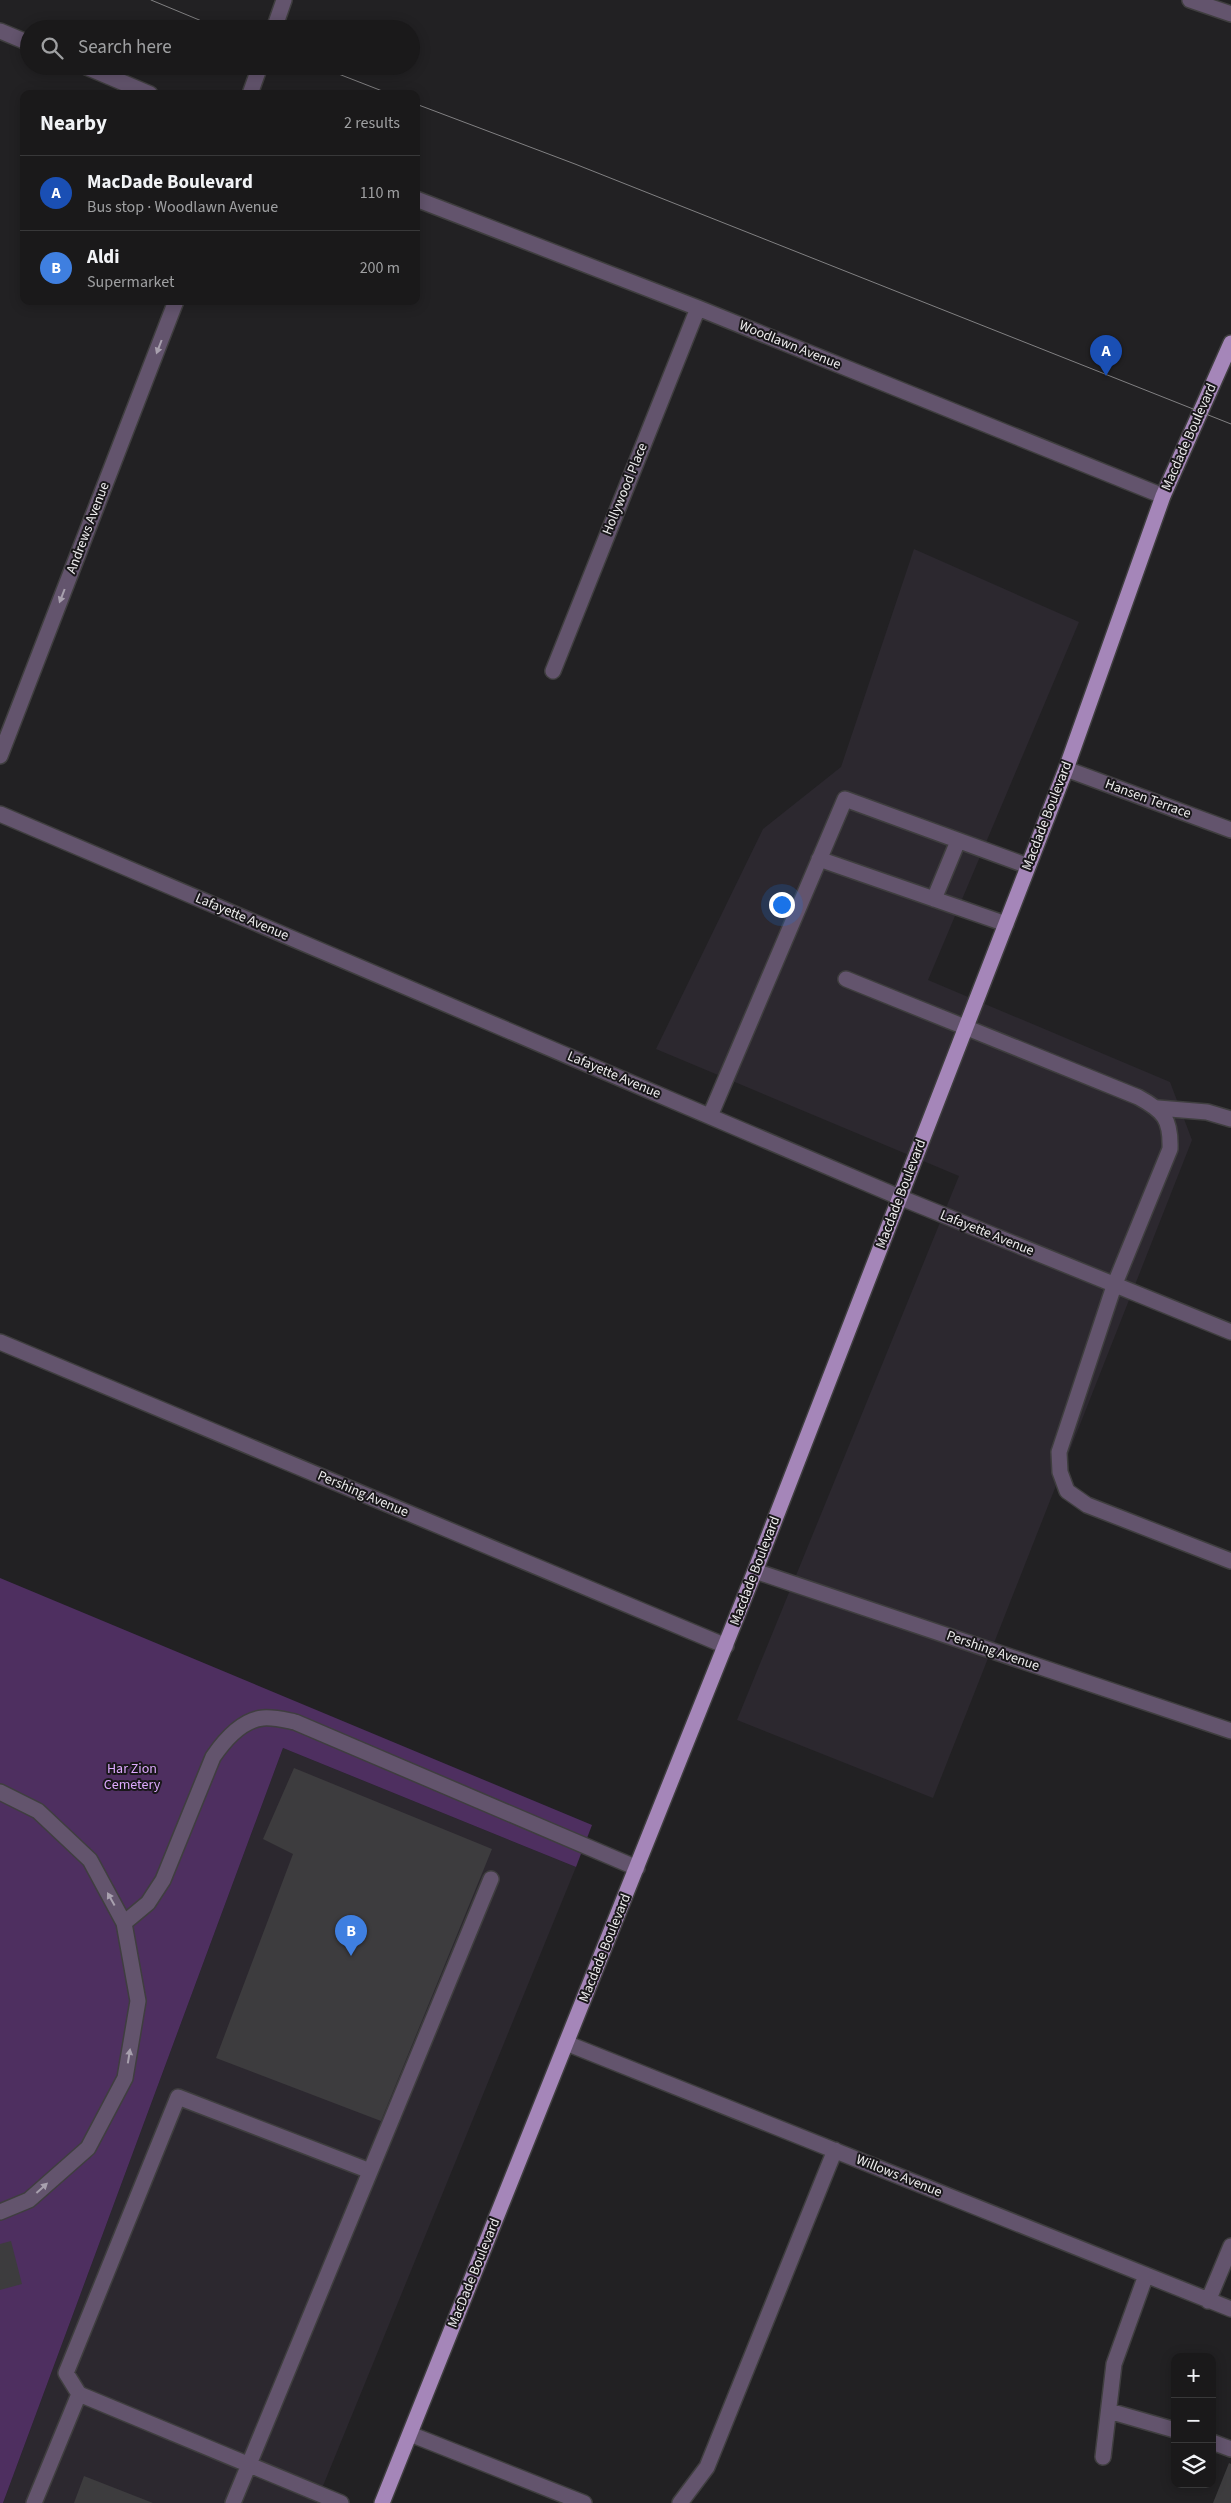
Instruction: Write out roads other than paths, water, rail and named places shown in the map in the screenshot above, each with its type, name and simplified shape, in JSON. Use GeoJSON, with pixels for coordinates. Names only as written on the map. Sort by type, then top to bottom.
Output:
{"type":"FeatureCollection","features":[{"type":"Feature","properties":{"kind":"main road","name":"Macdade Boulevard"},"geometry":{"type":"LineString","coordinates":[[566,2043],[726,1646],[1006,924],[1066,768],[1163,496],[1231,343]]}},
{"type":"Feature","properties":{"kind":"main road","name":"MacDade Boulevard"},"geometry":{"type":"LineString","coordinates":[[382,2503],[566,2043]]}},
{"type":"Feature","properties":{"kind":"street"},"geometry":{"type":"LineString","coordinates":[[277,20],[284,0]]}},
{"type":"Feature","properties":{"kind":"street"},"geometry":{"type":"LineString","coordinates":[[1190,0],[1231,14]]}},
{"type":"Feature","properties":{"kind":"street"},"geometry":{"type":"LineString","coordinates":[[0,31],[20,39]]}},
{"type":"Feature","properties":{"kind":"street"},"geometry":{"type":"LineString","coordinates":[[105,75],[141,90]]}},
{"type":"Feature","properties":{"kind":"street"},"geometry":{"type":"LineString","coordinates":[[251,90],[257,75]]}},
{"type":"Feature","properties":{"kind":"street","name":"Woodlawn Avenue"},"geometry":{"type":"LineString","coordinates":[[420,201],[698,308],[1163,496]]}},
{"type":"Feature","properties":{"kind":"street","name":"Andrews Avenue"},"geometry":{"type":"LineString","coordinates":[[0,756],[174,305]]}},
{"type":"Feature","properties":{"kind":"street","name":"Hollywood Place"},"geometry":{"type":"LineString","coordinates":[[553,671],[698,308]]}},
{"type":"Feature","properties":{"kind":"street","name":"Hansen Terrace"},"geometry":{"type":"LineString","coordinates":[[1066,768],[1231,830]]}},
{"type":"Feature","properties":{"kind":"street"},"geometry":{"type":"LineString","coordinates":[[710,1116],[845,799],[1028,866]]}},
{"type":"Feature","properties":{"kind":"street","name":"Lafayette Avenue"},"geometry":{"type":"LineString","coordinates":[[0,814],[899,1197],[1231,1332]]}},
{"type":"Feature","properties":{"kind":"street"},"geometry":{"type":"LineString","coordinates":[[934,899],[958,841]]}},
{"type":"Feature","properties":{"kind":"street"},"geometry":{"type":"LineString","coordinates":[[819,859],[1006,924]]}},
{"type":"Feature","properties":{"kind":"street"},"geometry":{"type":"LineString","coordinates":[[846,979],[1138,1098],[1158,1108],[1207,1112],[1231,1120]]}},
{"type":"Feature","properties":{"kind":"street"},"geometry":{"type":"LineString","coordinates":[[1158,1108],[1166,1119],[1170,1131],[1170,1149],[1114,1286],[1059,1452],[1060,1472],[1067,1491],[1087,1505],[1231,1561]]}},
{"type":"Feature","properties":{"kind":"street","name":"Pershing Avenue"},"geometry":{"type":"LineString","coordinates":[[0,1342],[726,1646]]}},
{"type":"Feature","properties":{"kind":"street","name":"Pershing Avenue"},"geometry":{"type":"LineString","coordinates":[[755,1571],[1231,1731]]}},
{"type":"Feature","properties":{"kind":"street"},"geometry":{"type":"LineString","coordinates":[[124,1923],[148,1903],[162,1880],[213,1757],[222,1744],[245,1726],[261,1718],[295,1722],[637,1868]]}},
{"type":"Feature","properties":{"kind":"street"},"geometry":{"type":"LineString","coordinates":[[0,1792],[38,1811],[90,1860],[124,1923],[138,2001],[125,2078],[88,2148],[29,2200],[0,2212]]}},
{"type":"Feature","properties":{"kind":"street"},"geometry":{"type":"LineString","coordinates":[[233,2503],[491,1879]]}},
{"type":"Feature","properties":{"kind":"street","name":"Willows Avenue"},"geometry":{"type":"LineString","coordinates":[[566,2043],[1231,2310]]}},
{"type":"Feature","properties":{"kind":"street"},"geometry":{"type":"LineString","coordinates":[[341,2503],[79,2394],[66,2373],[178,2097],[370,2171]]}},
{"type":"Feature","properties":{"kind":"street"},"geometry":{"type":"LineString","coordinates":[[680,2503],[707,2468],[835,2150]]}},
{"type":"Feature","properties":{"kind":"street"},"geometry":{"type":"LineString","coordinates":[[1208,2301],[1231,2246]]}},
{"type":"Feature","properties":{"kind":"street"},"geometry":{"type":"LineString","coordinates":[[1103,2457],[1114,2364],[1146,2275]]}},
{"type":"Feature","properties":{"kind":"street"},"geometry":{"type":"LineString","coordinates":[[34,2503],[79,2394]]}},
{"type":"Feature","properties":{"kind":"street"},"geometry":{"type":"LineString","coordinates":[[1109,2411],[1171,2429]]}},
{"type":"Feature","properties":{"kind":"street"},"geometry":{"type":"LineString","coordinates":[[410,2434],[584,2503]]}},
{"type":"Feature","properties":{"kind":"street"},"geometry":{"type":"LineString","coordinates":[[1215,2443],[1231,2449]]}},
{"type":"Feature","properties":{"kind":"tram line"},"geometry":{"type":"LineString","coordinates":[[151,0],[199,20]]}},
{"type":"Feature","properties":{"kind":"tram line"},"geometry":{"type":"LineString","coordinates":[[341,75],[380,90]]}},
{"type":"Feature","properties":{"kind":"tram line"},"geometry":{"type":"LineString","coordinates":[[420,106],[575,164],[1231,424]]}},
{"type":"Feature","properties":{"kind":"place","name":"MacDade Boulevard"},"geometry":{"type":"Point","coordinates":[1106,376]}},
{"type":"Feature","properties":{"kind":"place","name":"Aldi"},"geometry":{"type":"Point","coordinates":[351,1956]}},
{"type":"Feature","properties":{"kind":"park label","name":"Har Zion Cemetery"},"geometry":{"type":"Point","coordinates":[132,1778]}}]}
